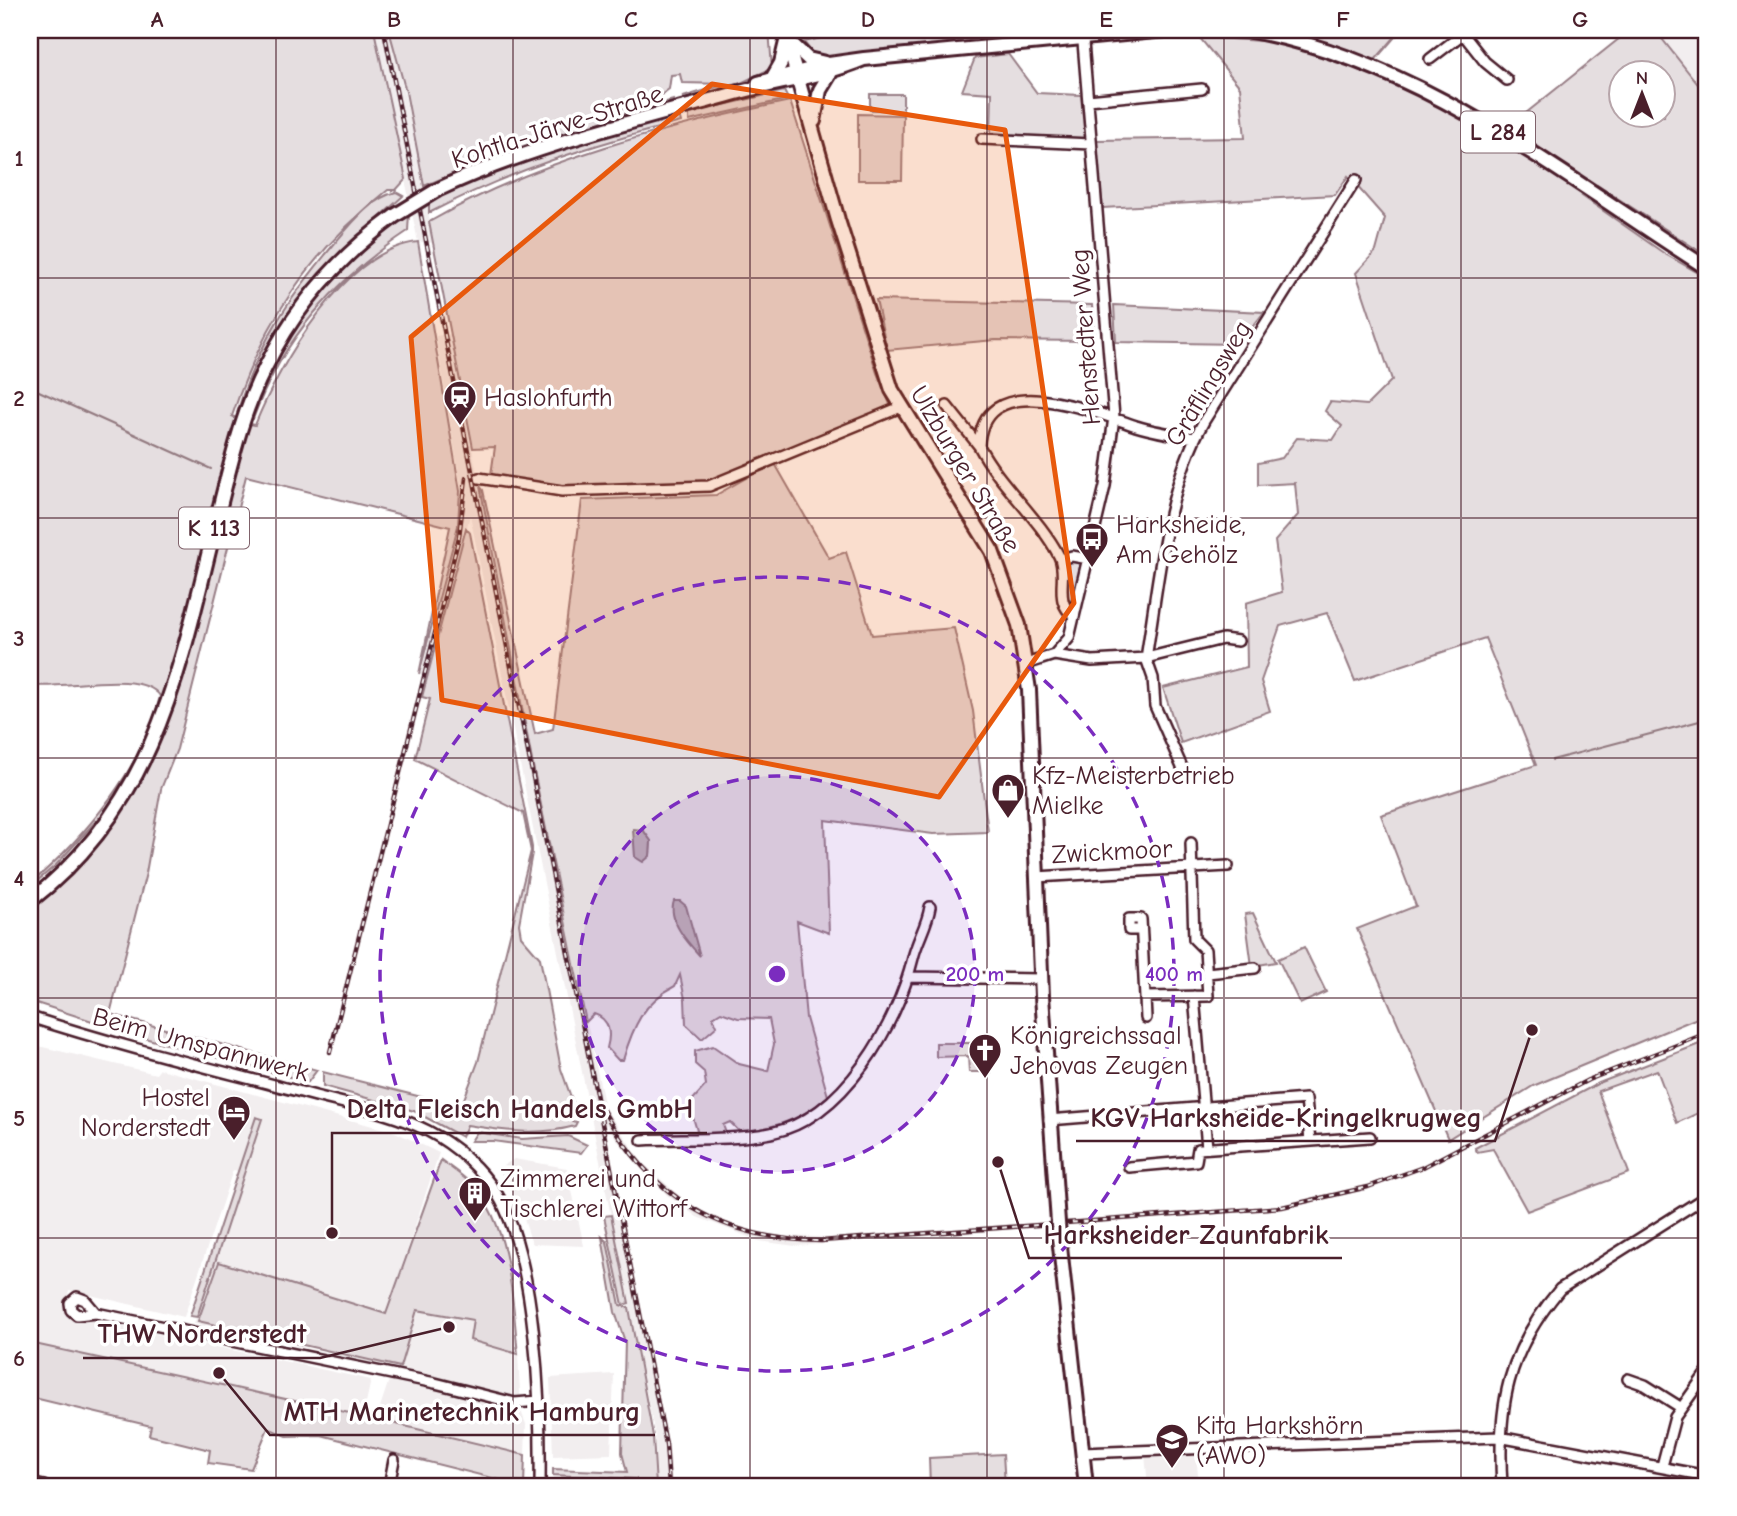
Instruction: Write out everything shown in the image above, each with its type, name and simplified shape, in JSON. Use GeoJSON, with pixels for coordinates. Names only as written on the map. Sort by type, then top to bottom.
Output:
{"type":"FeatureCollection","features":[{"type":"Feature","properties":{"kind":"main road"},"geometry":{"type":"LineString","coordinates":[[797,76],[864,59],[1082,34],[1166,30]]}},
{"type":"Feature","properties":{"kind":"main road","name":"L 284"},"geometry":{"type":"LineString","coordinates":[[1246,30],[1315,47],[1407,83],[1465,113],[1707,268]]}},
{"type":"Feature","properties":{"kind":"main road"},"geometry":{"type":"LineString","coordinates":[[785,34],[808,59],[830,68]]}},
{"type":"Feature","properties":{"kind":"main road"},"geometry":{"type":"LineString","coordinates":[[773,77],[783,58],[785,34]]}},
{"type":"Feature","properties":{"kind":"main road","name":"Ulzburger Straße"},"geometry":{"type":"LineString","coordinates":[[785,34],[838,220],[901,407],[992,551],[1016,612],[1026,664],[1049,1120],[1086,1486]]}},
{"type":"Feature","properties":{"kind":"main road"},"geometry":{"type":"LineString","coordinates":[[815,135],[817,99],[830,68]]}},
{"type":"Feature","properties":{"kind":"main road","name":"Kohtla-Järve-Straße"},"geometry":{"type":"LineString","coordinates":[[739,92],[773,77],[797,76]]}},
{"type":"Feature","properties":{"kind":"main road","name":"Kohtla-Järve-Straße"},"geometry":{"type":"LineString","coordinates":[[30,901],[71,866],[103,829],[149,754],[180,667],[241,427],[276,346],[327,276],[362,241],[396,215],[437,190],[495,166],[797,76]]}},
{"type":"Feature","properties":{"kind":"street"},"geometry":{"type":"LineString","coordinates":[[1430,59],[1465,32],[1485,62],[1507,80]]}},
{"type":"Feature","properties":{"kind":"street","name":"Henstedter Weg"},"geometry":{"type":"LineString","coordinates":[[1054,655],[1069,638],[1105,486],[1114,417],[1082,34]]}},
{"type":"Feature","properties":{"kind":"street"},"geometry":{"type":"LineString","coordinates":[[1088,100],[1202,89]]}},
{"type":"Feature","properties":{"kind":"street"},"geometry":{"type":"LineString","coordinates":[[982,139],[1091,144]]}},
{"type":"Feature","properties":{"kind":"street","name":"Gräflingsweg"},"geometry":{"type":"LineString","coordinates":[[1146,658],[1179,477],[1195,438],[1356,180]]}},
{"type":"Feature","properties":{"kind":"street"},"geometry":{"type":"LineString","coordinates":[[979,446],[981,425],[992,410],[1014,401],[1057,402],[1153,430],[1195,438]]}},
{"type":"Feature","properties":{"kind":"street"},"geometry":{"type":"LineString","coordinates":[[947,406],[1061,559],[1062,601],[1067,611],[1074,616]]}},
{"type":"Feature","properties":{"kind":"street"},"geometry":{"type":"LineString","coordinates":[[479,478],[562,491],[709,486],[901,407]]}},
{"type":"Feature","properties":{"kind":"street"},"geometry":{"type":"LineString","coordinates":[[964,428],[981,425]]}},
{"type":"Feature","properties":{"kind":"street"},"geometry":{"type":"LineString","coordinates":[[1061,559],[1072,556],[1088,559]]}},
{"type":"Feature","properties":{"kind":"street"},"geometry":{"type":"LineString","coordinates":[[1026,664],[1054,655],[1092,661],[1146,658],[1223,639],[1238,641]]}},
{"type":"Feature","properties":{"kind":"street"},"geometry":{"type":"LineString","coordinates":[[1146,658],[1153,678],[1155,706],[1185,774]]}},
{"type":"Feature","properties":{"kind":"street","name":"Zwickmoor"},"geometry":{"type":"LineString","coordinates":[[1191,844],[1192,868]]}},
{"type":"Feature","properties":{"kind":"street","name":"Zwickmoor"},"geometry":{"type":"LineString","coordinates":[[1035,877],[1228,866]]}},
{"type":"Feature","properties":{"kind":"street"},"geometry":{"type":"LineString","coordinates":[[1145,998],[1208,996],[1205,950],[1194,939],[1192,868]]}},
{"type":"Feature","properties":{"kind":"street"},"geometry":{"type":"LineString","coordinates":[[642,1140],[772,1133],[800,1123],[821,1108],[872,1053],[910,978],[913,956],[927,926],[930,907]]}},
{"type":"Feature","properties":{"kind":"street"},"geometry":{"type":"LineString","coordinates":[[1141,930],[1146,1018]]}},
{"type":"Feature","properties":{"kind":"street"},"geometry":{"type":"LineString","coordinates":[[1207,973],[1255,968]]}},
{"type":"Feature","properties":{"kind":"street"},"geometry":{"type":"LineString","coordinates":[[910,978],[1041,979]]}},
{"type":"Feature","properties":{"kind":"street"},"geometry":{"type":"LineString","coordinates":[[1194,996],[1207,1148]]}},
{"type":"Feature","properties":{"kind":"street","name":"Beim Umspannwerk"},"geometry":{"type":"LineString","coordinates":[[30,1017],[142,1051],[390,1117],[443,1139],[489,1182],[510,1219],[530,1314],[538,1401],[540,1486]]}},
{"type":"Feature","properties":{"kind":"street"},"geometry":{"type":"LineString","coordinates":[[1049,1120],[1306,1099],[1310,1141]]}},
{"type":"Feature","properties":{"kind":"street"},"geometry":{"type":"LineString","coordinates":[[1129,1167],[1196,1161],[1198,1149],[1370,1137]]}},
{"type":"Feature","properties":{"kind":"street"},"geometry":{"type":"LineString","coordinates":[[1502,1486],[1499,1437],[1506,1389],[1520,1350],[1560,1289],[1707,1196]]}},
{"type":"Feature","properties":{"kind":"street"},"geometry":{"type":"LineString","coordinates":[[96,1313],[435,1382],[515,1403],[538,1401]]}},
{"type":"Feature","properties":{"kind":"street"},"geometry":{"type":"LineString","coordinates":[[1662,1466],[1680,1407],[1707,1373]]}},
{"type":"Feature","properties":{"kind":"street"},"geometry":{"type":"LineString","coordinates":[[1628,1379],[1645,1385],[1680,1407]]}},
{"type":"Feature","properties":{"kind":"street"},"geometry":{"type":"LineString","coordinates":[[1083,1454],[1499,1437],[1707,1476]]}},
{"type":"Feature","properties":{"kind":"street"},"geometry":{"type":"LineString","coordinates":[[389,1486],[394,1460]]}},
{"type":"Feature","properties":{"kind":"street"},"geometry":{"type":"LineString","coordinates":[[30,1483],[44,1486]]}},
{"type":"Feature","properties":{"kind":"highlighted area"},"geometry":{"type":"Polygon","coordinates":[[[712,84],[1005,130],[1074,603],[939,797],[442,700],[411,337],[712,84]]]}},
{"type":"Feature","properties":{"kind":"shaded area"},"geometry":{"type":"Polygon","coordinates":[[[30,30],[374,30],[406,179],[396,190],[388,190],[360,214],[312,264],[292,291],[259,349],[232,416],[238,419],[164,705],[125,789],[93,830],[96,821],[56,865],[30,887],[91,823],[126,775],[152,723],[160,696],[150,688],[135,683],[30,685],[30,30]]]}},
{"type":"Feature","properties":{"kind":"shaded area"},"geometry":{"type":"Polygon","coordinates":[[[374,30],[389,30],[421,163],[433,243],[418,242],[374,30]]]}},
{"type":"Feature","properties":{"kind":"shaded area"},"geometry":{"type":"Polygon","coordinates":[[[389,30],[769,30],[772,68],[741,83],[685,100],[683,97],[726,84],[682,83],[680,74],[671,75],[669,89],[657,98],[604,115],[606,119],[673,100],[673,104],[491,158],[424,186],[406,92],[389,30]]]}},
{"type":"Feature","properties":{"kind":"shaded area"},"geometry":{"type":"Polygon","coordinates":[[[855,30],[1076,32],[823,59],[814,55],[804,42],[855,30]]]}},
{"type":"Feature","properties":{"kind":"shaded area"},"geometry":{"type":"Polygon","coordinates":[[[1267,30],[1401,30],[1375,60],[1506,129],[1630,30],[1655,30],[1704,92],[1707,90],[1707,256],[1597,185],[1582,196],[1665,254],[1707,278],[1707,1014],[1533,1086],[1448,1139],[1357,929],[1416,906],[1381,815],[1536,765],[1485,638],[1355,681],[1327,613],[1280,626],[1261,681],[1270,711],[1181,743],[1163,688],[1247,667],[1246,603],[1282,592],[1275,541],[1298,515],[1295,483],[1258,485],[1258,463],[1282,458],[1297,438],[1333,440],[1342,426],[1325,411],[1330,402],[1367,405],[1392,380],[1356,273],[1376,251],[1385,218],[1348,176],[1335,195],[1103,208],[1095,140],[1245,138],[1240,87],[1199,37],[1261,41],[1267,30]]]}},
{"type":"Feature","properties":{"kind":"shaded area"},"geometry":{"type":"Polygon","coordinates":[[[1655,30],[1707,30],[1707,90],[1704,92],[1655,30]]]}},
{"type":"Feature","properties":{"kind":"shaded area"},"geometry":{"type":"Polygon","coordinates":[[[1008,54],[1037,93],[1081,95],[1085,140],[991,133],[992,93],[962,91],[975,58],[1008,54]]]}},
{"type":"Feature","properties":{"kind":"shaded area"},"geometry":{"type":"Polygon","coordinates":[[[784,91],[788,99],[689,121],[689,113],[784,91]]]}},
{"type":"Feature","properties":{"kind":"shaded area"},"geometry":{"type":"Polygon","coordinates":[[[870,94],[903,94],[903,111],[870,110],[870,94]]]}},
{"type":"Feature","properties":{"kind":"shaded area"},"geometry":{"type":"Polygon","coordinates":[[[790,101],[877,373],[892,409],[710,485],[562,489],[491,475],[495,447],[473,448],[429,222],[472,199],[559,162],[650,134],[790,101]]]}},
{"type":"Feature","properties":{"kind":"shaded area"},"geometry":{"type":"Polygon","coordinates":[[[858,114],[903,115],[902,180],[858,180],[858,114]]]}},
{"type":"Feature","properties":{"kind":"shaded area"},"geometry":{"type":"Polygon","coordinates":[[[679,115],[681,122],[615,140],[521,171],[429,213],[429,201],[488,172],[551,150],[679,115]]]}},
{"type":"Feature","properties":{"kind":"shaded area"},"geometry":{"type":"Polygon","coordinates":[[[396,192],[403,196],[334,259],[311,285],[283,324],[237,413],[265,343],[303,283],[362,213],[378,200],[396,192]]]}},
{"type":"Feature","properties":{"kind":"shaded area"},"geometry":{"type":"Polygon","coordinates":[[[409,213],[408,231],[382,249],[335,290],[296,336],[265,389],[253,419],[250,419],[268,370],[310,301],[364,243],[409,213]]]}},
{"type":"Feature","properties":{"kind":"shaded area"},"geometry":{"type":"Polygon","coordinates":[[[418,242],[460,491],[458,526],[419,674],[450,527],[246,476],[177,749],[161,789],[146,873],[110,1014],[317,1070],[308,1082],[148,1039],[30,1001],[30,905],[109,826],[144,773],[158,744],[189,644],[246,423],[255,425],[281,371],[299,342],[341,287],[366,265],[391,249],[418,242]]]}},
{"type":"Feature","properties":{"kind":"shaded area"},"geometry":{"type":"Polygon","coordinates":[[[876,300],[1092,305],[1094,341],[995,340],[887,350],[876,300]]]}},
{"type":"Feature","properties":{"kind":"shaded area"},"geometry":{"type":"Polygon","coordinates":[[[1114,305],[1264,312],[1239,344],[1116,342],[1114,305]]]}},
{"type":"Feature","properties":{"kind":"shaded area"},"geometry":{"type":"Polygon","coordinates":[[[450,334],[534,771],[605,1108],[642,1162],[686,1202],[713,1217],[748,1230],[775,1236],[823,1237],[824,1244],[795,1246],[759,1241],[697,1217],[667,1195],[621,1145],[604,1122],[670,1453],[672,1486],[657,1486],[655,1435],[470,515],[430,676],[419,674],[458,526],[462,493],[436,336],[450,334]]]}},
{"type":"Feature","properties":{"kind":"shaded area"},"geometry":{"type":"Polygon","coordinates":[[[774,462],[829,558],[846,552],[872,635],[954,628],[973,711],[988,832],[933,834],[825,820],[829,933],[797,921],[806,1018],[828,1096],[798,1117],[776,1125],[740,1132],[730,1122],[723,1125],[726,1133],[698,1134],[689,1104],[706,1085],[704,1072],[695,1064],[695,1051],[713,1046],[739,1064],[768,1071],[774,1044],[769,1019],[738,1018],[721,1012],[713,1017],[717,1026],[702,1039],[686,1024],[680,975],[675,986],[647,1008],[631,1037],[623,1060],[618,1060],[607,1048],[609,1032],[603,1019],[594,1014],[586,1022],[534,771],[480,486],[535,734],[553,729],[582,500],[716,495],[774,462]],[[643,830],[635,845],[635,857],[650,855],[651,841],[643,830]]]}},
{"type":"Feature","properties":{"kind":"shaded area"},"geometry":{"type":"Polygon","coordinates":[[[466,528],[470,533],[532,847],[519,924],[521,936],[540,958],[561,1069],[578,1117],[572,1116],[571,1121],[577,1122],[575,1126],[535,1132],[467,1125],[462,1137],[414,1111],[323,1086],[323,1072],[461,1107],[478,1062],[531,851],[523,813],[415,759],[430,699],[422,697],[466,528]]]}},
{"type":"Feature","properties":{"kind":"shaded area"},"geometry":{"type":"Polygon","coordinates":[[[1070,559],[1080,561],[1083,567],[1071,607],[1067,603],[1064,565],[1070,559]]]}},
{"type":"Feature","properties":{"kind":"shaded area"},"geometry":{"type":"Polygon","coordinates":[[[633,829],[643,830],[651,841],[650,856],[643,862],[635,857],[633,829]]]}},
{"type":"Feature","properties":{"kind":"shaded area"},"geometry":{"type":"Polygon","coordinates":[[[674,901],[680,901],[686,906],[700,956],[676,923],[673,916],[674,901]]]}},
{"type":"Feature","properties":{"kind":"shaded area"},"geometry":{"type":"Polygon","coordinates":[[[1253,913],[1276,962],[1252,966],[1245,914],[1253,913]]]}},
{"type":"Feature","properties":{"kind":"shaded area"},"geometry":{"type":"Polygon","coordinates":[[[1304,947],[1326,992],[1300,1004],[1278,959],[1304,947]]]}},
{"type":"Feature","properties":{"kind":"shaded area"},"geometry":{"type":"Polygon","coordinates":[[[1707,1041],[1707,1109],[1677,1123],[1657,1070],[1598,1091],[1629,1173],[1527,1211],[1493,1149],[1477,1152],[1475,1148],[1599,1083],[1707,1041]]]}},
{"type":"Feature","properties":{"kind":"shaded area"},"geometry":{"type":"Polygon","coordinates":[[[936,1043],[989,1043],[991,1072],[969,1072],[968,1056],[936,1057],[936,1043]]]}},
{"type":"Feature","properties":{"kind":"shaded area"},"geometry":{"type":"Polygon","coordinates":[[[30,1044],[156,1074],[160,1069],[395,1132],[439,1153],[371,1360],[194,1324],[244,1172],[233,1170],[184,1317],[69,1290],[65,1314],[371,1380],[363,1416],[30,1343],[30,1044]]]}},
{"type":"Feature","properties":{"kind":"shaded area"},"geometry":{"type":"Polygon","coordinates":[[[256,1117],[262,1119],[197,1317],[190,1316],[256,1117]]]}},
{"type":"Feature","properties":{"kind":"shaded area"},"geometry":{"type":"Polygon","coordinates":[[[477,1132],[522,1139],[568,1136],[587,1145],[581,1153],[493,1141],[471,1141],[477,1132]]]}},
{"type":"Feature","properties":{"kind":"shaded area"},"geometry":{"type":"Polygon","coordinates":[[[514,1159],[567,1168],[584,1246],[532,1244],[518,1201],[498,1169],[514,1159]]]}},
{"type":"Feature","properties":{"kind":"shaded area"},"geometry":{"type":"Polygon","coordinates":[[[441,1160],[475,1188],[496,1224],[512,1289],[518,1354],[470,1340],[473,1320],[417,1310],[400,1367],[198,1321],[219,1262],[386,1314],[441,1160]]]}},
{"type":"Feature","properties":{"kind":"shaded area"},"geometry":{"type":"Polygon","coordinates":[[[611,1215],[629,1303],[623,1305],[604,1216],[611,1215]]]}},
{"type":"Feature","properties":{"kind":"shaded area"},"geometry":{"type":"Polygon","coordinates":[[[602,1237],[607,1242],[620,1305],[629,1308],[653,1436],[656,1486],[636,1486],[636,1479],[553,1475],[553,1469],[627,1472],[622,1453],[625,1342],[615,1312],[602,1237]]]}},
{"type":"Feature","properties":{"kind":"shaded area"},"geometry":{"type":"Polygon","coordinates":[[[417,1310],[474,1320],[470,1340],[518,1354],[521,1411],[526,1424],[525,1455],[376,1419],[388,1383],[400,1367],[417,1310]]]}},
{"type":"Feature","properties":{"kind":"shaded area"},"geometry":{"type":"Polygon","coordinates":[[[30,1343],[363,1416],[525,1455],[524,1486],[321,1435],[287,1436],[268,1428],[251,1469],[208,1463],[210,1450],[149,1435],[151,1426],[30,1397],[30,1343]]]}},
{"type":"Feature","properties":{"kind":"shaded area"},"geometry":{"type":"Polygon","coordinates":[[[614,1374],[611,1454],[553,1456],[550,1378],[614,1374]]]}},
{"type":"Feature","properties":{"kind":"shaded area","name":"Kita Harkshörn (AWO)"},"geometry":{"type":"Polygon","coordinates":[[[1196,1453],[1199,1486],[1148,1486],[1145,1455],[1196,1453]]]}},
{"type":"Feature","properties":{"kind":"shaded area"},"geometry":{"type":"Polygon","coordinates":[[[1003,1454],[1005,1486],[930,1486],[929,1458],[1003,1454]]]}},
{"type":"Feature","properties":{"kind":"shaded area"},"geometry":{"type":"Polygon","coordinates":[[[553,1475],[633,1479],[633,1486],[553,1486],[553,1475]]]}},
{"type":"Feature","properties":{"kind":"waterway"},"geometry":{"type":"LineString","coordinates":[[30,387],[211,469]]}},
{"type":"Feature","properties":{"kind":"waterway"},"geometry":{"type":"LineString","coordinates":[[1552,760],[1707,719]]}},
{"type":"Feature","properties":{"kind":"railway"},"geometry":{"type":"LineString","coordinates":[[384,30],[666,1444],[669,1486]]}},
{"type":"Feature","properties":{"kind":"railway"},"geometry":{"type":"LineString","coordinates":[[330,1052],[459,537],[466,478]]}},
{"type":"Feature","properties":{"kind":"railway"},"geometry":{"type":"LineString","coordinates":[[603,1110],[622,1141],[643,1167],[667,1190],[693,1208],[721,1222],[752,1232],[785,1239],[821,1241],[1282,1207],[1368,1187],[1423,1167],[1588,1080],[1707,1033]]}},
{"type":"Feature","properties":{"kind":"place","name":"Haslohfurth"},"geometry":{"type":"Point","coordinates":[460,427]}},
{"type":"Feature","properties":{"kind":"place","name":"Harksheide, Am Gehölz"},"geometry":{"type":"Point","coordinates":[1092,569]}},
{"type":"Feature","properties":{"kind":"place","name":"Kfz-Meisterbetrieb Mielke"},"geometry":{"type":"Point","coordinates":[1008,820]}},
{"type":"Feature","properties":{"kind":"place","name":"KGV Harksheide-Kringelkrugweg"},"geometry":{"type":"Point","coordinates":[1532,1030]}},
{"type":"Feature","properties":{"kind":"place","name":"Königreichssaal Jehovas Zeugen"},"geometry":{"type":"Point","coordinates":[985,1080]}},
{"type":"Feature","properties":{"kind":"place","name":"Hostel Norderstedt"},"geometry":{"type":"Point","coordinates":[234,1142]}},
{"type":"Feature","properties":{"kind":"place","name":"Harksheider Zaunfabrik"},"geometry":{"type":"Point","coordinates":[998,1162]}},
{"type":"Feature","properties":{"kind":"place","name":"Zimmerei und Tischlerei Wittorf"},"geometry":{"type":"Point","coordinates":[475,1223]}},
{"type":"Feature","properties":{"kind":"place","name":"Delta Fleisch Handels GmbH"},"geometry":{"type":"Point","coordinates":[332,1233]}},
{"type":"Feature","properties":{"kind":"place","name":"THW Norderstedt"},"geometry":{"type":"Point","coordinates":[449,1327]}},
{"type":"Feature","properties":{"kind":"place","name":"MTH Marinetechnik Hamburg"},"geometry":{"type":"Point","coordinates":[219,1373]}},
{"type":"Feature","properties":{"kind":"place","name":"Kita Harkshörn (AWO)"},"geometry":{"type":"Point","coordinates":[1172,1470]}}]}
